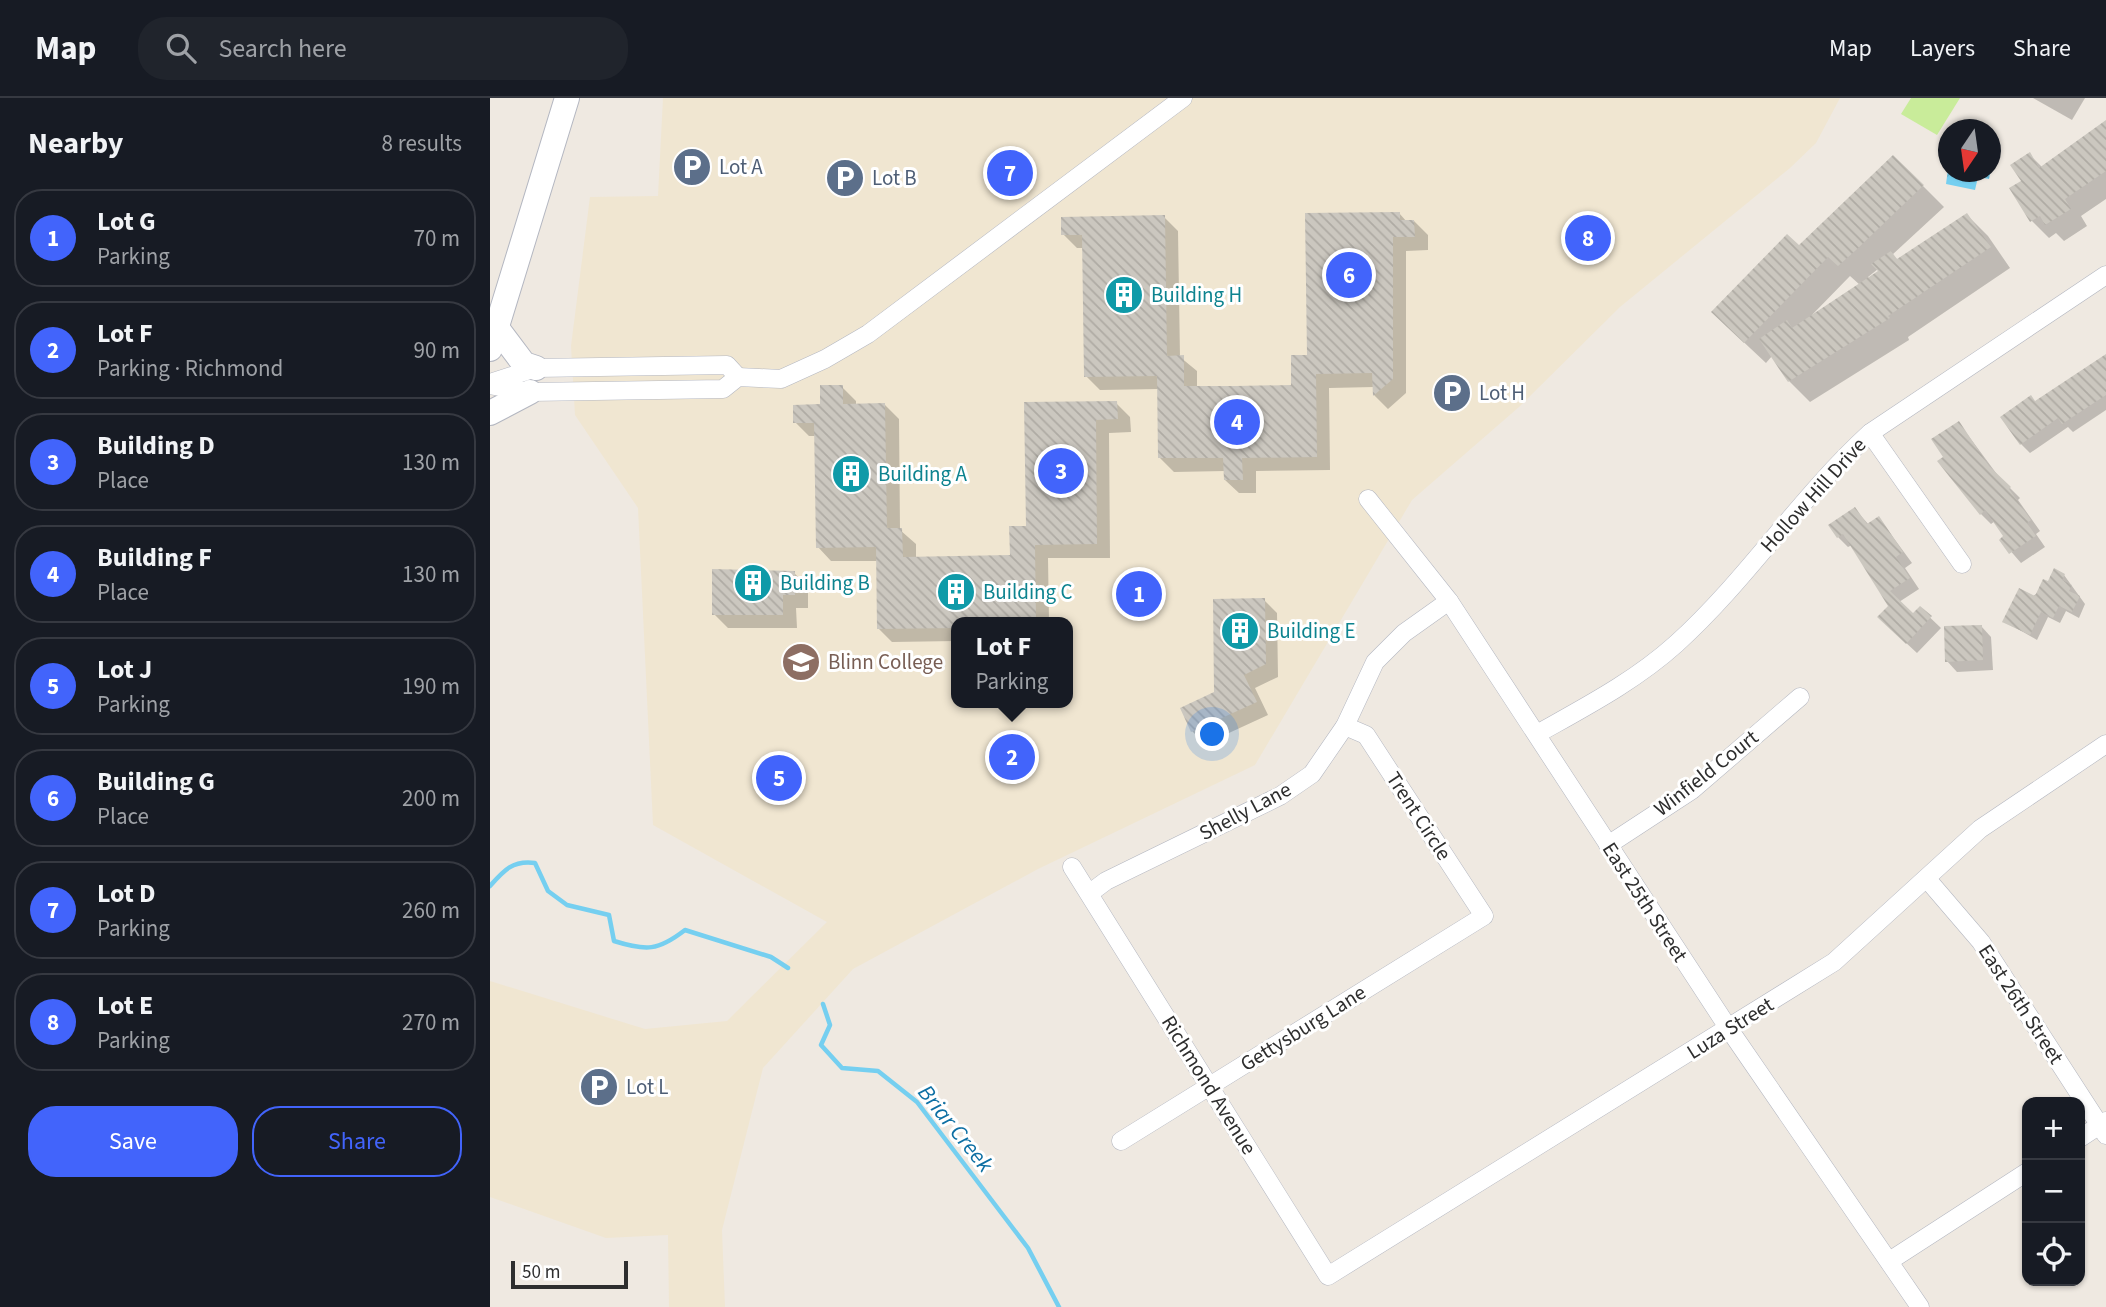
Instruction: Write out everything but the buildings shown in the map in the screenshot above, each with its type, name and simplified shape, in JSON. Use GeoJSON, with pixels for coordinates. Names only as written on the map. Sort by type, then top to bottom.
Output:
{"type":"FeatureCollection","features":[{"type":"Feature","properties":{"kind":"main road"},"geometry":{"type":"LineString","coordinates":[[536,368],[524,364],[493,338],[567,98]]}},
{"type":"Feature","properties":{"kind":"main road"},"geometry":{"type":"LineString","coordinates":[[490,413],[530,392]]}},
{"type":"Feature","properties":{"kind":"street"},"geometry":{"type":"LineString","coordinates":[[490,384],[530,392],[723,389],[738,377],[781,379],[825,359],[868,334],[1183,98]]}},
{"type":"Feature","properties":{"kind":"street","name":"Hollow Hill Drive"},"geometry":{"type":"LineString","coordinates":[[1538,734],[1600,699],[1676,644],[1748,568],[1831,470],[1870,433],[2106,275]]}},
{"type":"Feature","properties":{"kind":"street"},"geometry":{"type":"LineString","coordinates":[[490,384],[536,368],[727,365],[738,377]]}},
{"type":"Feature","properties":{"kind":"street"},"geometry":{"type":"LineString","coordinates":[[1870,433],[1962,564]]}},
{"type":"Feature","properties":{"kind":"street","name":"East 25th Street"},"geometry":{"type":"LineString","coordinates":[[1368,499],[1449,601],[1729,1029],[1891,1261],[1920,1307]]}},
{"type":"Feature","properties":{"kind":"street","name":"Shelly Lane"},"geometry":{"type":"LineString","coordinates":[[1090,893],[1106,881],[1280,796],[1312,774],[1345,726],[1375,662],[1404,633],[1449,601]]}},
{"type":"Feature","properties":{"kind":"street","name":"Winfield Court"},"geometry":{"type":"LineString","coordinates":[[1608,845],[1692,790],[1800,697]]}},
{"type":"Feature","properties":{"kind":"street","name":"Trent Circle"},"geometry":{"type":"LineString","coordinates":[[1345,726],[1366,735],[1485,916]]}},
{"type":"Feature","properties":{"kind":"street","name":"Luza Street"},"geometry":{"type":"LineString","coordinates":[[1328,1276],[1729,1029],[1834,961],[1980,829],[2106,744]]}},
{"type":"Feature","properties":{"kind":"street","name":"Richmond Avenue"},"geometry":{"type":"LineString","coordinates":[[1072,867],[1328,1276]]}},
{"type":"Feature","properties":{"kind":"street","name":"East 26th Street"},"geometry":{"type":"LineString","coordinates":[[1927,879],[1981,942],[2104,1127]]}},
{"type":"Feature","properties":{"kind":"street","name":"Gettysburg Lane"},"geometry":{"type":"LineString","coordinates":[[1121,1140],[1485,916]]}},
{"type":"Feature","properties":{"kind":"street"},"geometry":{"type":"LineString","coordinates":[[2085,1136],[2104,1127]]}},
{"type":"Feature","properties":{"kind":"street"},"geometry":{"type":"LineString","coordinates":[[1891,1261],[2022,1175]]}},
{"type":"Feature","properties":{"kind":"shaded area","name":"Blinn College"},"geometry":{"type":"Polygon","coordinates":[[[663,98],[1840,98],[1816,143],[1790,168],[1620,307],[1519,407],[1412,500],[1255,765],[1038,869],[853,969],[763,1068],[722,1230],[725,1307],[669,1307],[668,1235],[606,1238],[490,1197],[490,981],[645,1029],[727,1021],[827,922],[653,825],[638,508],[575,415],[571,346],[590,197],[658,196],[663,98]]]}},
{"type":"Feature","properties":{"kind":"green space"},"geometry":{"type":"Polygon","coordinates":[[[1911,98],[1960,98],[1947,119],[1938,119],[1937,135],[1901,114],[1911,98]]]}},
{"type":"Feature","properties":{"kind":"water"},"geometry":{"type":"Polygon","coordinates":[[[1946,182],[1977,182],[1975,190],[1946,182]]]}},
{"type":"Feature","properties":{"kind":"waterway","name":"Briar Creek"},"geometry":{"type":"LineString","coordinates":[[490,886],[510,867],[527,862],[535,863],[548,891],[567,905],[609,915],[614,941],[651,947],[667,942],[685,930],[771,957],[788,968]]}},
{"type":"Feature","properties":{"kind":"waterway","name":"Briar Creek"},"geometry":{"type":"LineString","coordinates":[[823,1004],[830,1025],[821,1045],[842,1068],[878,1071],[917,1102],[1028,1248],[1059,1307]]}},
{"type":"Feature","properties":{"kind":"place","name":"Lot A"},"geometry":{"type":"Point","coordinates":[692,167]}},
{"type":"Feature","properties":{"kind":"place","name":"Lot D"},"geometry":{"type":"Point","coordinates":[1010,173]}},
{"type":"Feature","properties":{"kind":"place","name":"Lot B"},"geometry":{"type":"Point","coordinates":[845,178]}},
{"type":"Feature","properties":{"kind":"place","name":"Lot E"},"geometry":{"type":"Point","coordinates":[1588,238]}},
{"type":"Feature","properties":{"kind":"place","name":"Building G"},"geometry":{"type":"Point","coordinates":[1349,275]}},
{"type":"Feature","properties":{"kind":"place","name":"Building H"},"geometry":{"type":"Point","coordinates":[1124,295]}},
{"type":"Feature","properties":{"kind":"place","name":"Lot H"},"geometry":{"type":"Point","coordinates":[1452,393]}},
{"type":"Feature","properties":{"kind":"place","name":"Building F"},"geometry":{"type":"Point","coordinates":[1237,422]}},
{"type":"Feature","properties":{"kind":"place","name":"Building D"},"geometry":{"type":"Point","coordinates":[1061,471]}},
{"type":"Feature","properties":{"kind":"place","name":"Building A"},"geometry":{"type":"Point","coordinates":[851,474]}},
{"type":"Feature","properties":{"kind":"place","name":"Building B"},"geometry":{"type":"Point","coordinates":[753,583]}},
{"type":"Feature","properties":{"kind":"place","name":"Building C"},"geometry":{"type":"Point","coordinates":[956,592]}},
{"type":"Feature","properties":{"kind":"place","name":"Lot G"},"geometry":{"type":"Point","coordinates":[1139,594]}},
{"type":"Feature","properties":{"kind":"place","name":"Building E"},"geometry":{"type":"Point","coordinates":[1240,631]}},
{"type":"Feature","properties":{"kind":"place","name":"Blinn College"},"geometry":{"type":"Point","coordinates":[801,662]}},
{"type":"Feature","properties":{"kind":"place","name":"Lot F"},"geometry":{"type":"Point","coordinates":[1012,757]}},
{"type":"Feature","properties":{"kind":"place","name":"Lot J"},"geometry":{"type":"Point","coordinates":[779,778]}},
{"type":"Feature","properties":{"kind":"place","name":"Lot L"},"geometry":{"type":"Point","coordinates":[599,1087]}}]}
